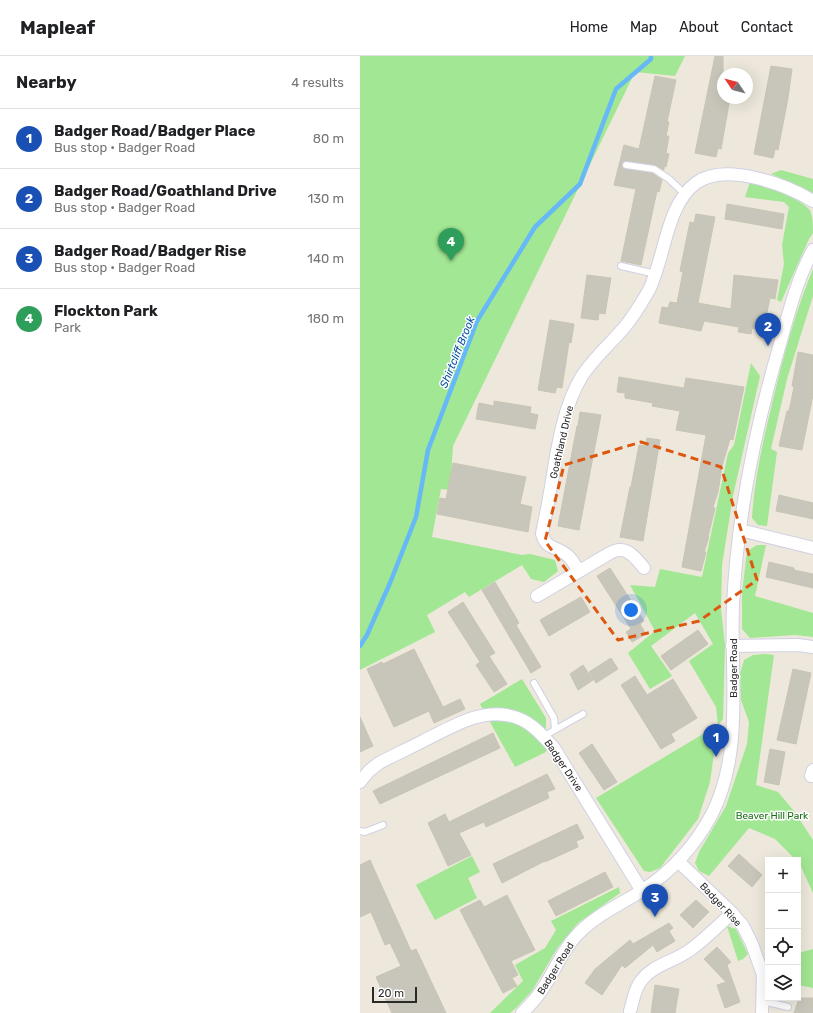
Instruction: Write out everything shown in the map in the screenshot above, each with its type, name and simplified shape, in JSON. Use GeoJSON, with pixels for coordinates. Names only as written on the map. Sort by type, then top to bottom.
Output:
{"type":"FeatureCollection","features":[{"type":"Feature","properties":{"kind":"street","name":"Goathland Drive"},"geometry":{"type":"LineString","coordinates":[[579,571],[570,558],[559,550],[550,547],[543,540],[542,534],[567,408],[582,376],[593,361],[624,329],[648,290],[656,274],[674,213],[685,194],[695,183],[704,178],[716,175],[734,175],[768,181],[786,187],[813,201]]}},
{"type":"Feature","properties":{"kind":"street","name":"Badger Road"},"geometry":{"type":"LineString","coordinates":[[522,1013],[540,993],[574,937],[589,923],[606,911],[642,891],[678,861],[693,843],[712,814],[719,796],[726,775],[732,731],[732,646],[735,582],[740,530],[754,445],[788,315],[800,279],[813,250]]}},
{"type":"Feature","properties":{"kind":"street"},"geometry":{"type":"LineString","coordinates":[[740,530],[813,548]]}},
{"type":"Feature","properties":{"kind":"street"},"geometry":{"type":"LineString","coordinates":[[538,596],[610,553],[620,550],[629,553],[638,560],[644,568]]}},
{"type":"Feature","properties":{"kind":"street"},"geometry":{"type":"LineString","coordinates":[[732,646],[798,645],[813,647]]}},
{"type":"Feature","properties":{"kind":"street","name":"Badger Drive"},"geometry":{"type":"LineString","coordinates":[[360,782],[369,771],[379,763],[463,722],[479,716],[494,714],[511,716],[525,721],[539,731],[554,748],[579,786],[642,891]]}},
{"type":"Feature","properties":{"kind":"street","name":"Badger Rise"},"geometry":{"type":"LineString","coordinates":[[678,861],[732,913],[742,926],[752,944],[763,975],[762,1013]]}},
{"type":"Feature","properties":{"kind":"street"},"geometry":{"type":"LineString","coordinates":[[630,1011],[635,993],[645,976],[653,969],[671,962],[689,951],[732,913]]}},
{"type":"Feature","properties":{"kind":"lane"},"geometry":{"type":"LineString","coordinates":[[626,165],[654,169],[669,178],[685,194]]}},
{"type":"Feature","properties":{"kind":"lane"},"geometry":{"type":"LineString","coordinates":[[621,266],[656,274]]}},
{"type":"Feature","properties":{"kind":"lane"},"geometry":{"type":"LineString","coordinates":[[534,683],[554,718],[555,729]]}},
{"type":"Feature","properties":{"kind":"lane"},"geometry":{"type":"LineString","coordinates":[[544,736],[584,714]]}},
{"type":"Feature","properties":{"kind":"lane"},"geometry":{"type":"LineString","coordinates":[[360,831],[365,832],[383,825]]}},
{"type":"Feature","properties":{"kind":"lane"},"geometry":{"type":"LineString","coordinates":[[763,1001],[788,1007]]}},
{"type":"Feature","properties":{"kind":"highlighted area"},"geometry":{"type":"Polygon","coordinates":[[[641,442],[721,467],[757,580],[699,621],[618,640],[545,541],[564,465],[641,442]]]}},
{"type":"Feature","properties":{"kind":"green space"},"geometry":{"type":"Polygon","coordinates":[[[360,56],[685,56],[675,76],[635,72],[453,446],[450,490],[441,489],[432,537],[522,555],[530,554],[555,560],[558,571],[544,582],[531,579],[522,565],[469,597],[465,592],[427,615],[435,632],[360,670],[360,56]]]}},
{"type":"Feature","properties":{"kind":"green space"},"geometry":{"type":"Polygon","coordinates":[[[781,170],[813,179],[813,194],[771,174],[781,170]]]}},
{"type":"Feature","properties":{"kind":"green space"},"geometry":{"type":"Polygon","coordinates":[[[750,182],[797,200],[809,209],[811,214],[813,233],[808,240],[781,302],[777,300],[784,264],[782,245],[789,207],[784,202],[745,197],[750,182]]]}},
{"type":"Feature","properties":{"kind":"green space"},"geometry":{"type":"Polygon","coordinates":[[[813,269],[813,296],[787,379],[771,449],[777,452],[767,526],[758,525],[752,518],[762,446],[790,335],[813,269]]]}},
{"type":"Feature","properties":{"kind":"green space"},"geometry":{"type":"Polygon","coordinates":[[[751,363],[760,376],[733,496],[722,565],[721,609],[725,645],[723,719],[718,725],[716,707],[689,661],[713,644],[695,613],[651,646],[672,676],[650,689],[628,653],[655,631],[630,585],[655,587],[660,569],[702,577],[728,453],[734,445],[751,363]]]}},
{"type":"Feature","properties":{"kind":"green space"},"geometry":{"type":"Polygon","coordinates":[[[757,545],[766,545],[755,596],[813,613],[813,637],[795,635],[750,638],[742,629],[742,593],[747,551],[757,545]]]}},
{"type":"Feature","properties":{"kind":"green space","name":"Beaver Hill Park"},"geometry":{"type":"Polygon","coordinates":[[[753,655],[774,655],[756,785],[778,792],[794,811],[813,840],[813,893],[801,867],[801,857],[793,857],[775,839],[749,828],[709,876],[699,871],[695,863],[699,852],[726,806],[747,744],[749,722],[741,700],[740,674],[744,660],[753,655]]]}},
{"type":"Feature","properties":{"kind":"green space"},"geometry":{"type":"Polygon","coordinates":[[[522,679],[546,718],[546,752],[515,767],[480,704],[522,679]]]}},
{"type":"Feature","properties":{"kind":"green space"},"geometry":{"type":"Polygon","coordinates":[[[718,725],[710,782],[698,819],[660,868],[650,872],[644,871],[596,798],[718,725]]]}},
{"type":"Feature","properties":{"kind":"green space"},"geometry":{"type":"Polygon","coordinates":[[[472,856],[480,872],[468,878],[477,898],[435,920],[416,885],[472,856]]]}},
{"type":"Feature","properties":{"kind":"green space"},"geometry":{"type":"Polygon","coordinates":[[[619,887],[620,893],[578,923],[558,947],[532,991],[517,1007],[510,1013],[490,1013],[523,981],[515,965],[545,948],[556,930],[551,921],[619,887]]]}},
{"type":"Feature","properties":{"kind":"green space"},"geometry":{"type":"Polygon","coordinates":[[[727,926],[736,929],[748,954],[743,959],[738,961],[727,926]]]}},
{"type":"Feature","properties":{"kind":"green space"},"geometry":{"type":"Polygon","coordinates":[[[813,949],[813,988],[801,986],[801,952],[813,949]]]}},
{"type":"Feature","properties":{"kind":"building"},"geometry":{"type":"Polygon","coordinates":[[[715,56],[723,56],[723,68],[717,68],[717,104],[729,104],[721,149],[718,148],[716,157],[695,153],[715,56]]]}},
{"type":"Feature","properties":{"kind":"building"},"geometry":{"type":"Polygon","coordinates":[[[771,66],[792,69],[778,150],[775,149],[773,158],[754,154],[771,66]]]}},
{"type":"Feature","properties":{"kind":"building"},"geometry":{"type":"Polygon","coordinates":[[[655,76],[676,80],[667,122],[669,122],[666,136],[669,136],[666,153],[669,154],[666,167],[664,166],[664,170],[655,165],[627,161],[623,162],[622,165],[625,169],[652,173],[662,180],[659,192],[657,191],[641,265],[621,261],[636,189],[614,185],[624,145],[639,149],[655,76]]]}},
{"type":"Feature","properties":{"kind":"building"},"geometry":{"type":"Polygon","coordinates":[[[727,204],[784,214],[782,229],[725,219],[727,204]]]}},
{"type":"Feature","properties":{"kind":"building"},"geometry":{"type":"Polygon","coordinates":[[[696,214],[715,217],[698,303],[731,309],[734,275],[778,280],[775,299],[770,298],[763,331],[752,328],[751,334],[738,332],[739,327],[704,321],[701,331],[659,323],[662,307],[668,308],[670,302],[677,303],[683,272],[680,271],[690,222],[694,223],[696,214]]]}},
{"type":"Feature","properties":{"kind":"building"},"geometry":{"type":"Polygon","coordinates":[[[587,275],[611,278],[605,314],[599,313],[598,320],[581,318],[587,275]]]}},
{"type":"Feature","properties":{"kind":"building"},"geometry":{"type":"Polygon","coordinates":[[[550,320],[574,324],[571,343],[569,342],[562,388],[557,387],[555,393],[538,390],[550,320]]]}},
{"type":"Feature","properties":{"kind":"building"},"geometry":{"type":"Polygon","coordinates":[[[798,352],[813,355],[813,395],[802,450],[779,446],[794,387],[792,386],[798,352]]]}},
{"type":"Feature","properties":{"kind":"building"},"geometry":{"type":"Polygon","coordinates":[[[619,377],[684,388],[686,378],[744,387],[733,440],[730,439],[722,466],[718,492],[713,507],[715,508],[701,571],[682,567],[706,435],[676,430],[680,411],[652,406],[653,403],[625,398],[625,393],[617,392],[619,377]]]}},
{"type":"Feature","properties":{"kind":"building"},"geometry":{"type":"Polygon","coordinates":[[[494,401],[531,407],[530,413],[538,415],[535,429],[476,419],[479,403],[494,406],[494,401]]]}},
{"type":"Feature","properties":{"kind":"building"},"geometry":{"type":"Polygon","coordinates":[[[580,412],[601,415],[579,530],[558,526],[580,412]]]}},
{"type":"Feature","properties":{"kind":"building"},"geometry":{"type":"Polygon","coordinates":[[[647,438],[660,440],[643,541],[620,537],[639,445],[646,446],[647,438]]]}},
{"type":"Feature","properties":{"kind":"building"},"geometry":{"type":"Polygon","coordinates":[[[453,463],[526,477],[520,504],[532,507],[528,532],[437,514],[440,498],[446,499],[453,463]]]}},
{"type":"Feature","properties":{"kind":"building"},"geometry":{"type":"Polygon","coordinates":[[[779,495],[813,503],[813,519],[776,511],[779,495]]]}},
{"type":"Feature","properties":{"kind":"building"},"geometry":{"type":"Polygon","coordinates":[[[769,562],[813,574],[813,588],[766,577],[769,562]]]}},
{"type":"Feature","properties":{"kind":"building"},"geometry":{"type":"Polygon","coordinates":[[[610,568],[644,621],[640,624],[646,634],[632,642],[626,632],[631,629],[597,576],[610,568]]]}},
{"type":"Feature","properties":{"kind":"building"},"geometry":{"type":"Polygon","coordinates":[[[495,582],[519,623],[516,625],[541,667],[531,673],[482,590],[495,582]]]}},
{"type":"Feature","properties":{"kind":"building"},"geometry":{"type":"Polygon","coordinates":[[[581,597],[590,612],[549,636],[540,620],[581,597]]]}},
{"type":"Feature","properties":{"kind":"building"},"geometry":{"type":"Polygon","coordinates":[[[463,602],[495,653],[489,656],[507,684],[494,692],[476,665],[480,662],[448,612],[463,602]]]}},
{"type":"Feature","properties":{"kind":"building"},"geometry":{"type":"Polygon","coordinates":[[[698,630],[708,644],[671,670],[661,656],[698,630]]]}},
{"type":"Feature","properties":{"kind":"building"},"geometry":{"type":"Polygon","coordinates":[[[414,649],[443,707],[460,699],[465,709],[434,723],[429,711],[394,727],[367,669],[382,662],[383,664],[414,649]]]}},
{"type":"Feature","properties":{"kind":"building"},"geometry":{"type":"Polygon","coordinates":[[[611,658],[618,669],[596,683],[589,672],[611,658]]]}},
{"type":"Feature","properties":{"kind":"building"},"geometry":{"type":"Polygon","coordinates":[[[583,665],[593,680],[578,690],[570,674],[583,665]]]}},
{"type":"Feature","properties":{"kind":"building"},"geometry":{"type":"Polygon","coordinates":[[[793,669],[811,673],[796,744],[777,740],[793,669]]]}},
{"type":"Feature","properties":{"kind":"building"},"geometry":{"type":"Polygon","coordinates":[[[635,676],[647,695],[673,679],[697,718],[671,734],[675,741],[661,749],[621,685],[635,676]]]}},
{"type":"Feature","properties":{"kind":"building"},"geometry":{"type":"Polygon","coordinates":[[[360,717],[373,746],[360,752],[360,717]]]}},
{"type":"Feature","properties":{"kind":"building"},"geometry":{"type":"Polygon","coordinates":[[[493,733],[500,748],[380,804],[373,791],[493,733]]]}},
{"type":"Feature","properties":{"kind":"building"},"geometry":{"type":"Polygon","coordinates":[[[592,744],[617,782],[604,790],[579,753],[592,744]]]}},
{"type":"Feature","properties":{"kind":"building"},"geometry":{"type":"Polygon","coordinates":[[[770,749],[785,752],[779,785],[764,782],[770,749]]]}},
{"type":"Feature","properties":{"kind":"building"},"geometry":{"type":"Polygon","coordinates":[[[547,774],[555,789],[547,792],[549,798],[486,827],[484,822],[459,833],[471,855],[448,866],[428,823],[445,814],[449,822],[547,774]]]}},
{"type":"Feature","properties":{"kind":"building"},"geometry":{"type":"Polygon","coordinates":[[[577,824],[584,838],[576,841],[578,847],[545,861],[502,883],[493,864],[577,824]]]}},
{"type":"Feature","properties":{"kind":"building"},"geometry":{"type":"Polygon","coordinates":[[[739,854],[762,875],[752,887],[728,866],[739,854]]]}},
{"type":"Feature","properties":{"kind":"building"},"geometry":{"type":"Polygon","coordinates":[[[370,860],[411,951],[416,949],[446,1013],[392,1013],[376,977],[401,966],[390,943],[385,945],[371,912],[360,917],[360,865],[370,860]]]}},
{"type":"Feature","properties":{"kind":"building"},"geometry":{"type":"Polygon","coordinates":[[[605,872],[613,887],[556,916],[548,901],[605,872]]]}},
{"type":"Feature","properties":{"kind":"building"},"geometry":{"type":"Polygon","coordinates":[[[507,895],[535,950],[511,961],[518,975],[512,978],[517,986],[503,993],[460,910],[480,900],[484,907],[507,895]]]}},
{"type":"Feature","properties":{"kind":"building"},"geometry":{"type":"Polygon","coordinates":[[[696,900],[709,912],[693,928],[680,915],[696,900]]]}},
{"type":"Feature","properties":{"kind":"building"},"geometry":{"type":"Polygon","coordinates":[[[669,923],[673,928],[669,931],[675,941],[657,952],[653,945],[625,968],[622,965],[602,995],[585,983],[595,969],[630,940],[633,944],[669,923]]]}},
{"type":"Feature","properties":{"kind":"building"},"geometry":{"type":"Polygon","coordinates":[[[717,947],[731,962],[727,965],[740,1002],[725,1008],[717,985],[726,982],[704,959],[717,947]]]}},
{"type":"Feature","properties":{"kind":"building"},"geometry":{"type":"Polygon","coordinates":[[[655,985],[679,989],[675,1013],[651,1013],[655,985]]]}},
{"type":"Feature","properties":{"kind":"building"},"geometry":{"type":"Polygon","coordinates":[[[801,998],[813,998],[813,1013],[794,1013],[798,1001],[801,1001],[801,998]]]}},
{"type":"Feature","properties":{"kind":"waterway","name":"Shirtcliff Brook"},"geometry":{"type":"LineString","coordinates":[[360,646],[367,635],[390,583],[416,517],[428,450],[477,321],[535,227],[580,184],[616,89],[651,59],[651,56]]}},
{"type":"Feature","properties":{"kind":"place","name":"Flockton Park"},"geometry":{"type":"Point","coordinates":[451,261]}},
{"type":"Feature","properties":{"kind":"place","name":"Badger Road/Goathland Drive"},"geometry":{"type":"Point","coordinates":[768,346]}},
{"type":"Feature","properties":{"kind":"place","name":"Badger Road/Badger Place"},"geometry":{"type":"Point","coordinates":[716,757]}},
{"type":"Feature","properties":{"kind":"place","name":"Badger Road/Badger Rise"},"geometry":{"type":"Point","coordinates":[655,917]}}]}
